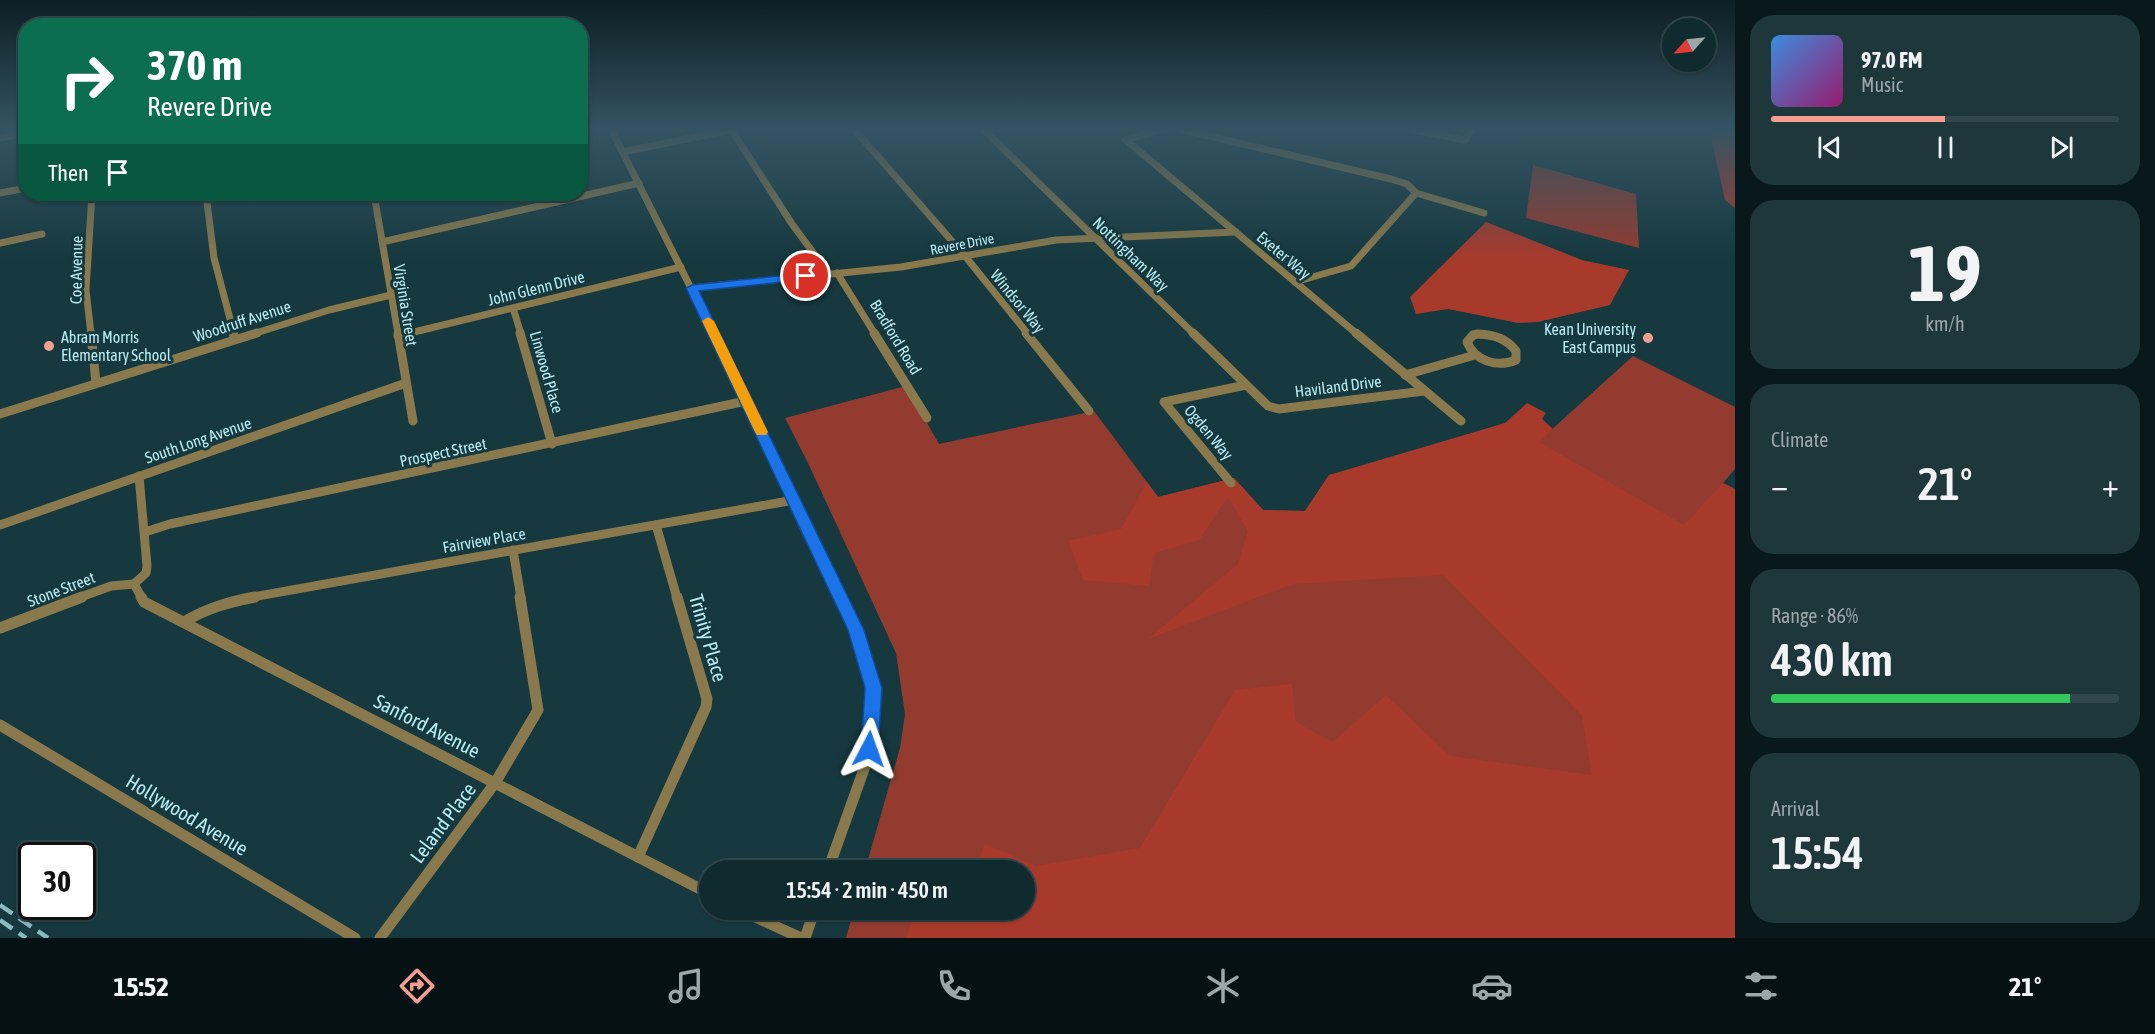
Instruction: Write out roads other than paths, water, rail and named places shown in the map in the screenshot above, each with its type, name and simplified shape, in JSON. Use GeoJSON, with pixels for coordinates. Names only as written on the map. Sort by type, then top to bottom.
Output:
{"type":"FeatureCollection","features":[{"type":"Feature","properties":{"kind":"street"},"geometry":{"type":"LineString","coordinates":[[634,173],[692,288],[856,630],[873,688],[869,755],[832,860]]}},
{"type":"Feature","properties":{"kind":"street","name":"Bradford Road"},"geometry":{"type":"LineString","coordinates":[[761,173],[792,224],[833,274],[927,418]]}},
{"type":"Feature","properties":{"kind":"street","name":"Windsor Way"},"geometry":{"type":"LineString","coordinates":[[892,173],[965,256],[1089,411]]}},
{"type":"Feature","properties":{"kind":"street","name":"Nottingham Way"},"geometry":{"type":"LineString","coordinates":[[1028,173],[1259,399]]}},
{"type":"Feature","properties":{"kind":"street","name":"Exeter Way"},"geometry":{"type":"LineString","coordinates":[[1165,173],[1461,422]]}},
{"type":"Feature","properties":{"kind":"street"},"geometry":{"type":"LineString","coordinates":[[1365,173],[1407,184],[1416,193],[1484,213]]}},
{"type":"Feature","properties":{"kind":"street"},"geometry":{"type":"LineString","coordinates":[[588,195],[639,183]]}},
{"type":"Feature","properties":{"kind":"street"},"geometry":{"type":"LineString","coordinates":[[0,193],[18,190]]}},
{"type":"Feature","properties":{"kind":"street"},"geometry":{"type":"LineString","coordinates":[[1295,282],[1351,266],[1416,193]]}},
{"type":"Feature","properties":{"kind":"street","name":"Coe Avenue"},"geometry":{"type":"LineString","coordinates":[[92,201],[86,290],[96,383]]}},
{"type":"Feature","properties":{"kind":"street"},"geometry":{"type":"LineString","coordinates":[[207,201],[214,258],[236,339]]}},
{"type":"Feature","properties":{"kind":"street","name":"Virginia Street"},"geometry":{"type":"LineString","coordinates":[[375,201],[414,421]]}},
{"type":"Feature","properties":{"kind":"street"},"geometry":{"type":"LineString","coordinates":[[382,242],[561,201]]}},
{"type":"Feature","properties":{"kind":"street","name":"Revere Drive"},"geometry":{"type":"LineString","coordinates":[[692,288],[901,267],[1027,244],[1094,237],[1236,232]]}},
{"type":"Feature","properties":{"kind":"street"},"geometry":{"type":"LineString","coordinates":[[0,243],[42,234]]}},
{"type":"Feature","properties":{"kind":"street","name":"John Glenn Drive"},"geometry":{"type":"LineString","coordinates":[[398,336],[681,267]]}},
{"type":"Feature","properties":{"kind":"street","name":"Woodruff Avenue"},"geometry":{"type":"LineString","coordinates":[[0,414],[329,310],[391,295]]}},
{"type":"Feature","properties":{"kind":"street","name":"Linwood Place"},"geometry":{"type":"LineString","coordinates":[[513,308],[552,444]]}},
{"type":"Feature","properties":{"kind":"street"},"geometry":{"type":"LineString","coordinates":[[1405,375],[1475,355],[1498,364],[1512,362],[1517,356],[1508,342],[1486,334],[1469,338],[1468,346],[1475,355]]}},
{"type":"Feature","properties":{"kind":"street","name":"South Long Avenue"},"geometry":{"type":"LineString","coordinates":[[0,525],[406,383]]}},
{"type":"Feature","properties":{"kind":"street","name":"Ogden Way"},"geometry":{"type":"LineString","coordinates":[[1231,483],[1164,402],[1246,385]]}},
{"type":"Feature","properties":{"kind":"street","name":"Haviland Drive"},"geometry":{"type":"LineString","coordinates":[[1259,399],[1279,409],[1424,391]]}},
{"type":"Feature","properties":{"kind":"street","name":"Prospect Street"},"geometry":{"type":"LineString","coordinates":[[145,532],[170,524],[552,444],[746,400]]}},
{"type":"Feature","properties":{"kind":"street"},"geometry":{"type":"LineString","coordinates":[[134,584],[146,573],[147,566],[139,476]]}},
{"type":"Feature","properties":{"kind":"street","name":"Fairview Place"},"geometry":{"type":"LineString","coordinates":[[184,622],[205,609],[226,602],[794,500]]}},
{"type":"Feature","properties":{"kind":"street","name":"Trinity Place"},"geometry":{"type":"LineString","coordinates":[[638,857],[706,707],[707,699],[656,525]]}},
{"type":"Feature","properties":{"kind":"street","name":"Leland Place"},"geometry":{"type":"LineString","coordinates":[[380,938],[495,783],[538,710],[513,550]]}},
{"type":"Feature","properties":{"kind":"street","name":"Sanford Avenue"},"geometry":{"type":"LineString","coordinates":[[134,584],[144,602],[699,888]]}},
{"type":"Feature","properties":{"kind":"street","name":"Stone Street"},"geometry":{"type":"LineString","coordinates":[[0,628],[111,586],[134,584]]}},
{"type":"Feature","properties":{"kind":"street","name":"Hollywood Avenue"},"geometry":{"type":"LineString","coordinates":[[0,725],[355,938]]}},
{"type":"Feature","properties":{"kind":"street"},"geometry":{"type":"LineString","coordinates":[[760,920],[781,931],[803,938],[810,920]]}},
{"type":"Feature","properties":{"kind":"railway"},"geometry":{"type":"LineString","coordinates":[[0,905],[48,938]]}},
{"type":"Feature","properties":{"kind":"railway"},"geometry":{"type":"LineString","coordinates":[[0,920],[26,938]]}},
{"type":"Feature","properties":{"kind":"place","name":"Kean University East Campus"},"geometry":{"type":"Point","coordinates":[1648,338]}},
{"type":"Feature","properties":{"kind":"place","name":"Abram Morris Elementary School"},"geometry":{"type":"Point","coordinates":[49,346]}}]}
